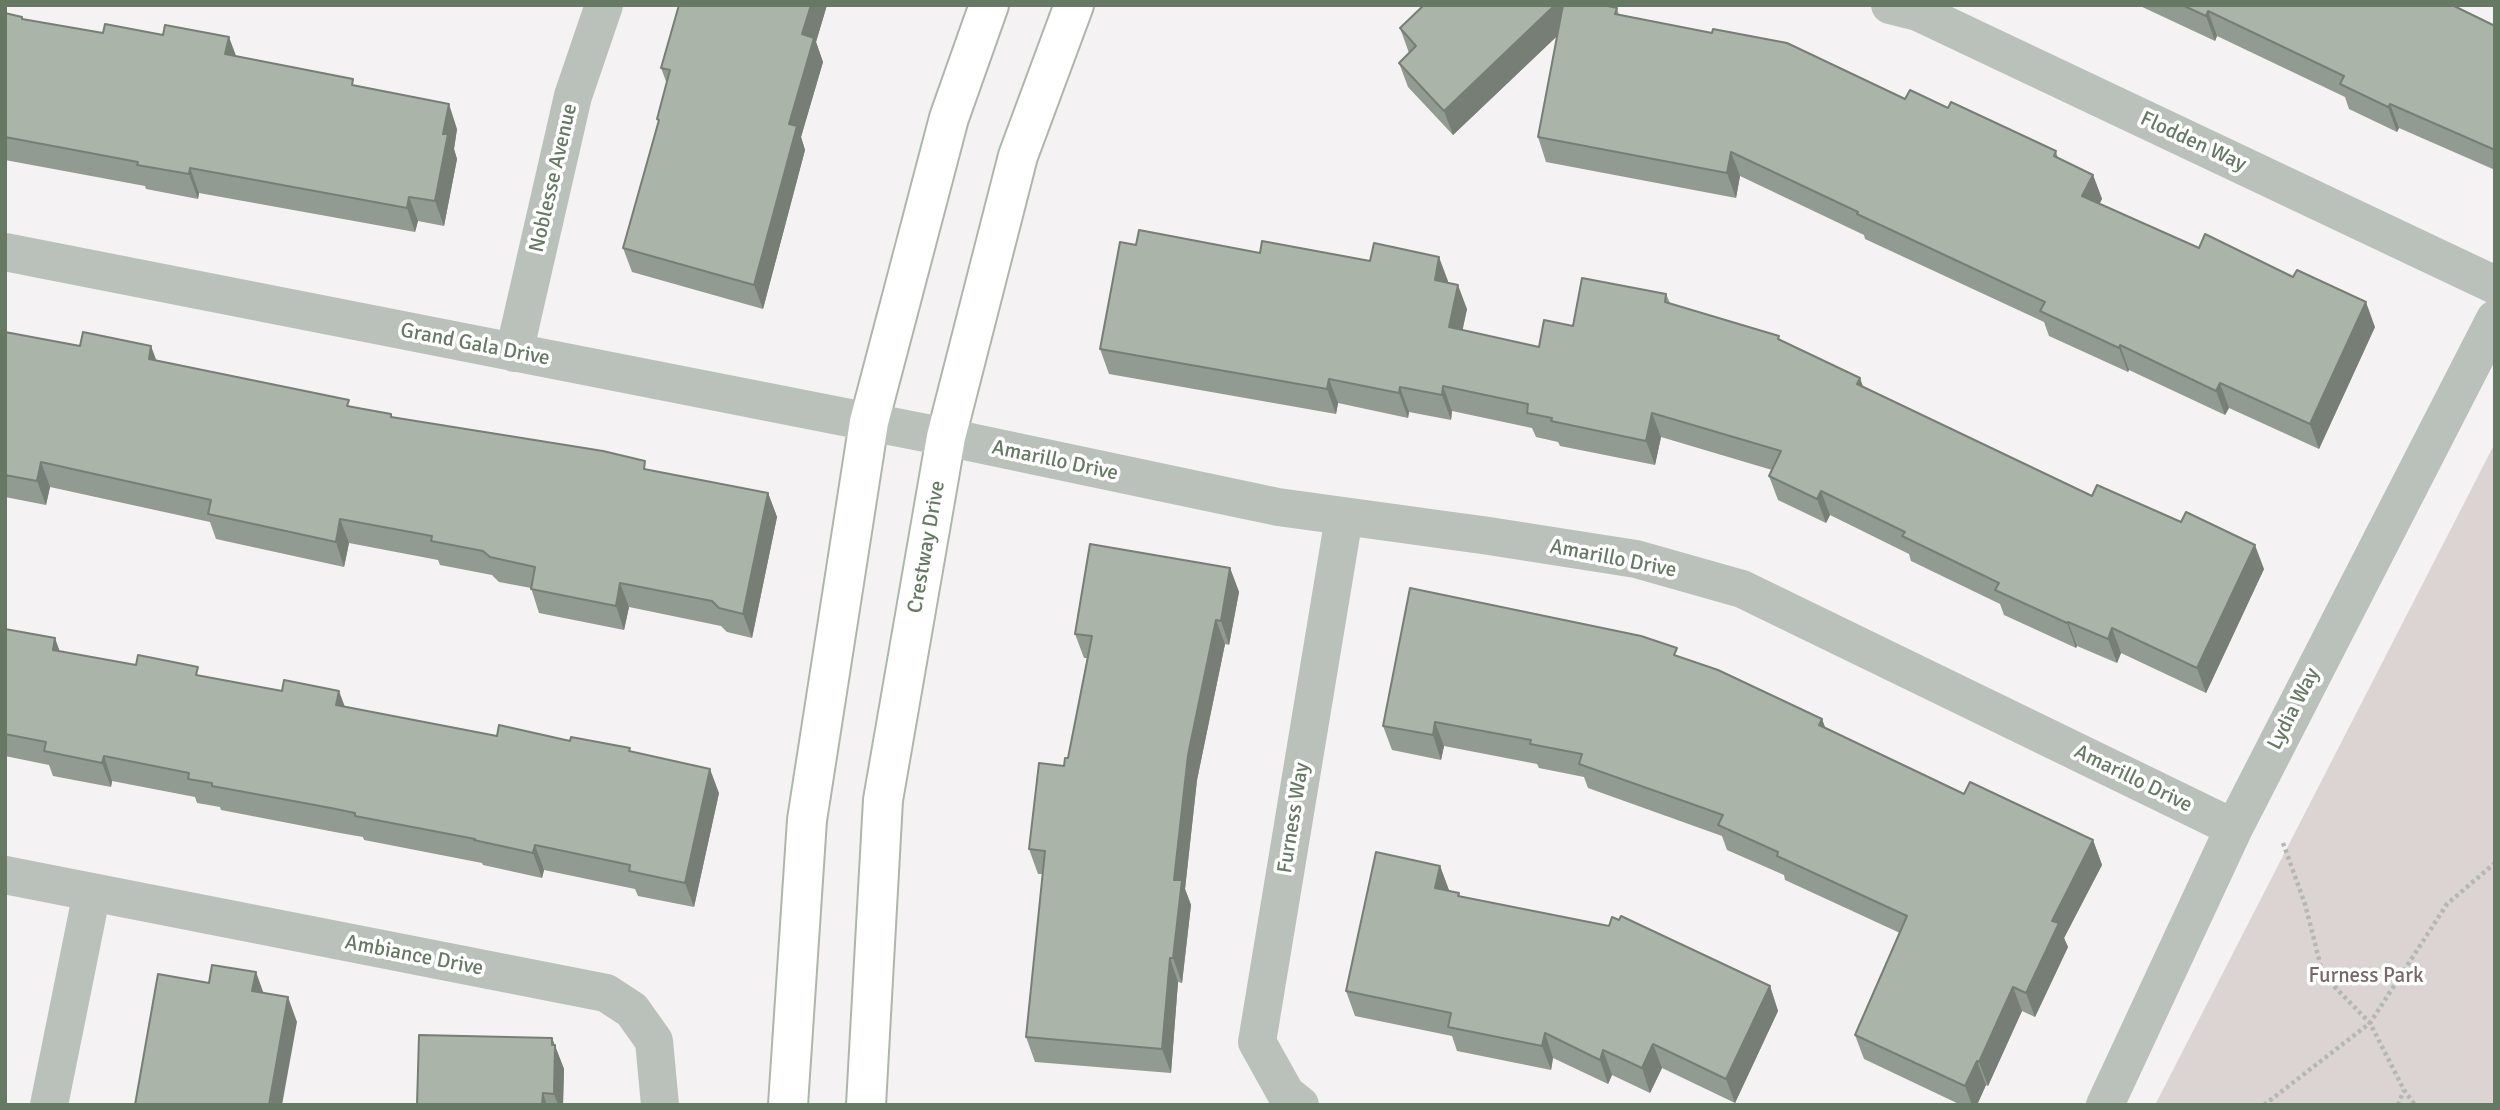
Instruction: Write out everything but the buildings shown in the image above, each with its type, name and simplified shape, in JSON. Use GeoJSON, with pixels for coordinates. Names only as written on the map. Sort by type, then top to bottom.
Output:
{"type":"FeatureCollection","features":[{"type":"Feature","properties":{"kind":"street","name":"Noblesse Avenue"},"geometry":{"type":"LineString","coordinates":[[514,353],[573,96],[604,5]]}},
{"type":"Feature","properties":{"kind":"street"},"geometry":{"type":"LineString","coordinates":[[788,1105],[807,821],[869,422],[949,118],[989,5]]}},
{"type":"Feature","properties":{"kind":"street","name":"Crestway Drive"},"geometry":{"type":"LineString","coordinates":[[866,1105],[883,800],[946,437],[1018,156],[1074,5]]}},
{"type":"Feature","properties":{"kind":"street","name":"Flodden Way"},"geometry":{"type":"LineString","coordinates":[[1890,5],[1918,12],[2495,285]]}},
{"type":"Feature","properties":{"kind":"street","name":"Grand Gala Drive"},"geometry":{"type":"LineString","coordinates":[[5,252],[946,437]]}},
{"type":"Feature","properties":{"kind":"street","name":"Lydia Way"},"geometry":{"type":"LineString","coordinates":[[2105,1105],[2234,828],[2495,319]]}},
{"type":"Feature","properties":{"kind":"street","name":"Amarillo Drive"},"geometry":{"type":"LineString","coordinates":[[946,437],[1278,507],[1636,559],[1742,589],[2234,828]]}},
{"type":"Feature","properties":{"kind":"street","name":"Furness Way"},"geometry":{"type":"LineString","coordinates":[[1300,1105],[1286,1094],[1257,1042],[1344,517]]}},
{"type":"Feature","properties":{"kind":"street","name":"Ambiance Drive"},"geometry":{"type":"LineString","coordinates":[[5,874],[606,993],[632,1010],[654,1041],[660,1105]]}},
{"type":"Feature","properties":{"kind":"street"},"geometry":{"type":"LineString","coordinates":[[49,1105],[92,892]]}},
{"type":"Feature","properties":{"kind":"path"},"geometry":{"type":"LineString","coordinates":[[2283,843],[2305,904],[2323,975],[2370,1023],[2404,1090],[2415,1105]]}},
{"type":"Feature","properties":{"kind":"path"},"geometry":{"type":"LineString","coordinates":[[2264,1105],[2370,1023],[2447,904],[2495,863]]}},
{"type":"Feature","properties":{"kind":"path"},"geometry":{"type":"LineString","coordinates":[[2398,1105],[2404,1090]]}},
{"type":"Feature","properties":{"kind":"green space","name":"Furness Park"},"geometry":{"type":"Polygon","coordinates":[[[2495,443],[2495,1105],[2155,1105],[2495,443]]]}}]}
